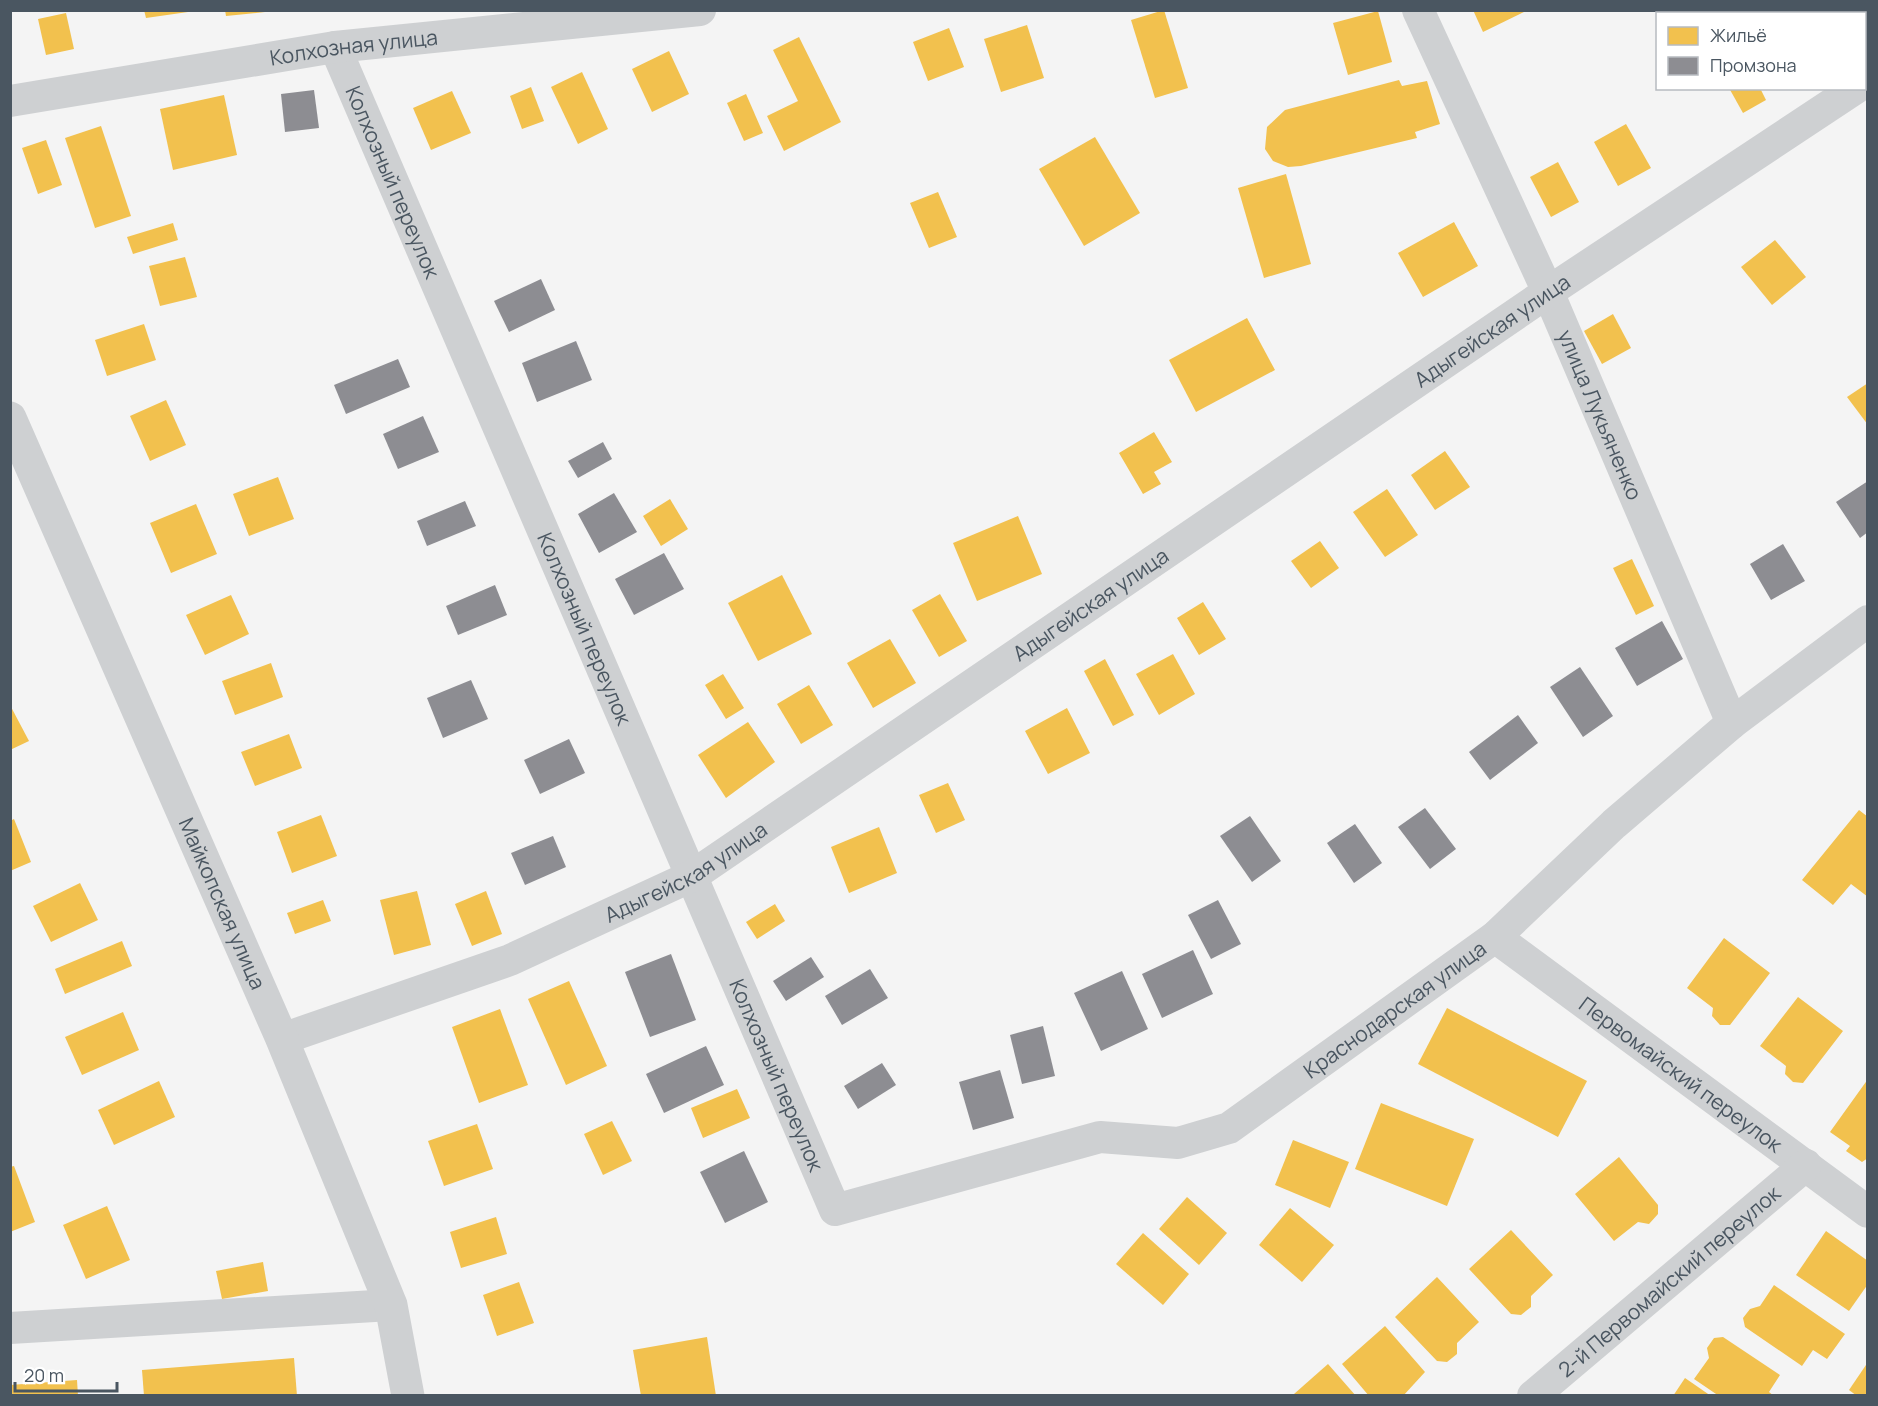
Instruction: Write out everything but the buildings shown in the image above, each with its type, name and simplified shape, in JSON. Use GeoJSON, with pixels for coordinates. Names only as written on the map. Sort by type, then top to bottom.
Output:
{"type":"FeatureCollection","features":[{"type":"Feature","properties":{"kind":"street","name":"Колхозная улица"},"geometry":{"type":"LineString","coordinates":[[10,101],[335,47],[700,10]]}},
{"type":"Feature","properties":{"kind":"street","name":"улица Лукьяненко"},"geometry":{"type":"LineString","coordinates":[[1418,10],[1548,292],[1732,723]]}},
{"type":"Feature","properties":{"kind":"street","name":"Колхозный переулок"},"geometry":{"type":"LineString","coordinates":[[335,47],[834,1210]]}},
{"type":"Feature","properties":{"kind":"street","name":"Адыгейская улица"},"geometry":{"type":"LineString","coordinates":[[282,1039],[510,960],[692,876],[1548,292],[1853,90]]}},
{"type":"Feature","properties":{"kind":"street","name":"Майкопская улица"},"geometry":{"type":"LineString","coordinates":[[10,418],[282,1039],[391,1305],[408,1395]]}},
{"type":"Feature","properties":{"kind":"street","name":"Краснодарская улица"},"geometry":{"type":"LineString","coordinates":[[834,1210],[1100,1137],[1178,1143],[1229,1128],[1495,937],[1614,824],[1732,723],[1868,621]]}},
{"type":"Feature","properties":{"kind":"street","name":"Первомайский переулок"},"geometry":{"type":"LineString","coordinates":[[1495,937],[1868,1212]]}},
{"type":"Feature","properties":{"kind":"street","name":"2-й Первомайский переулок"},"geometry":{"type":"LineString","coordinates":[[1533,1395],[1806,1165]]}},
{"type":"Feature","properties":{"kind":"street"},"geometry":{"type":"LineString","coordinates":[[10,1328],[391,1305]]}}]}
